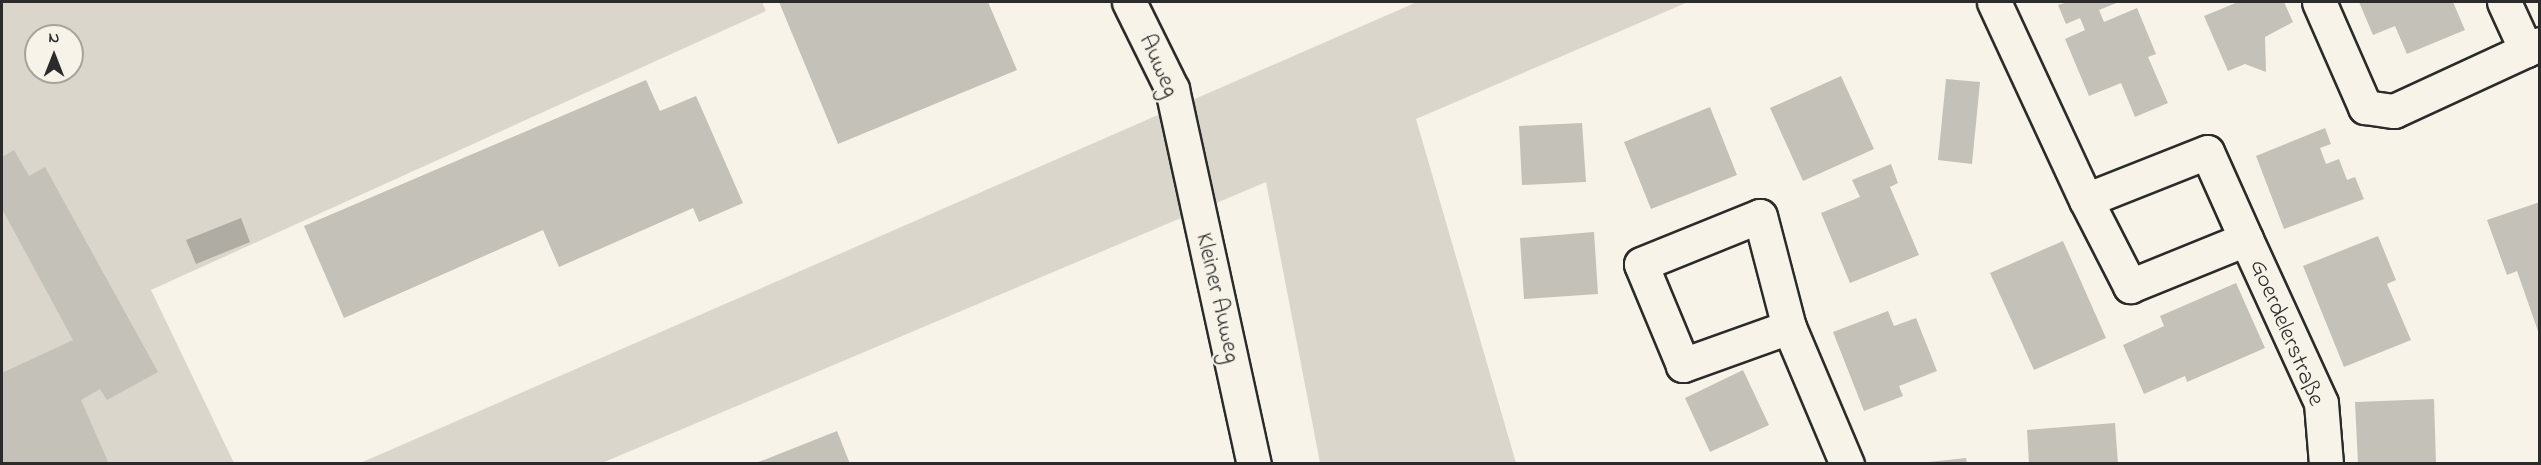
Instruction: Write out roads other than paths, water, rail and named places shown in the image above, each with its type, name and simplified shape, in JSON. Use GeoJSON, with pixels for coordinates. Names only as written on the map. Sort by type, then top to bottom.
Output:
{"type":"FeatureCollection","features":[{"type":"Feature","properties":{"kind":"street","name":"Auweg"},"geometry":{"type":"LineString","coordinates":[[1129,2],[1172,89],[1183,132]]}},
{"type":"Feature","properties":{"kind":"street","name":"Goerdelerstraße"},"geometry":{"type":"LineString","coordinates":[[1994,2],[2086,200],[2130,286],[2246,239]]}},
{"type":"Feature","properties":{"kind":"street"},"geometry":{"type":"LineString","coordinates":[[2319,2],[2365,107],[2394,111],[2533,47],[2504,2]]}},
{"type":"Feature","properties":{"kind":"street","name":"Kleiner Auweg"},"geometry":{"type":"LineString","coordinates":[[1183,132],[1254,464]]}},
{"type":"Feature","properties":{"kind":"street","name":"Goerdelerstraße"},"geometry":{"type":"LineString","coordinates":[[2086,200],[2207,152],[2320,403],[2326,464]]}},
{"type":"Feature","properties":{"kind":"street"},"geometry":{"type":"LineString","coordinates":[[1789,327],[1683,365],[1641,264],[1760,216],[1789,327],[1847,464]]}}]}
